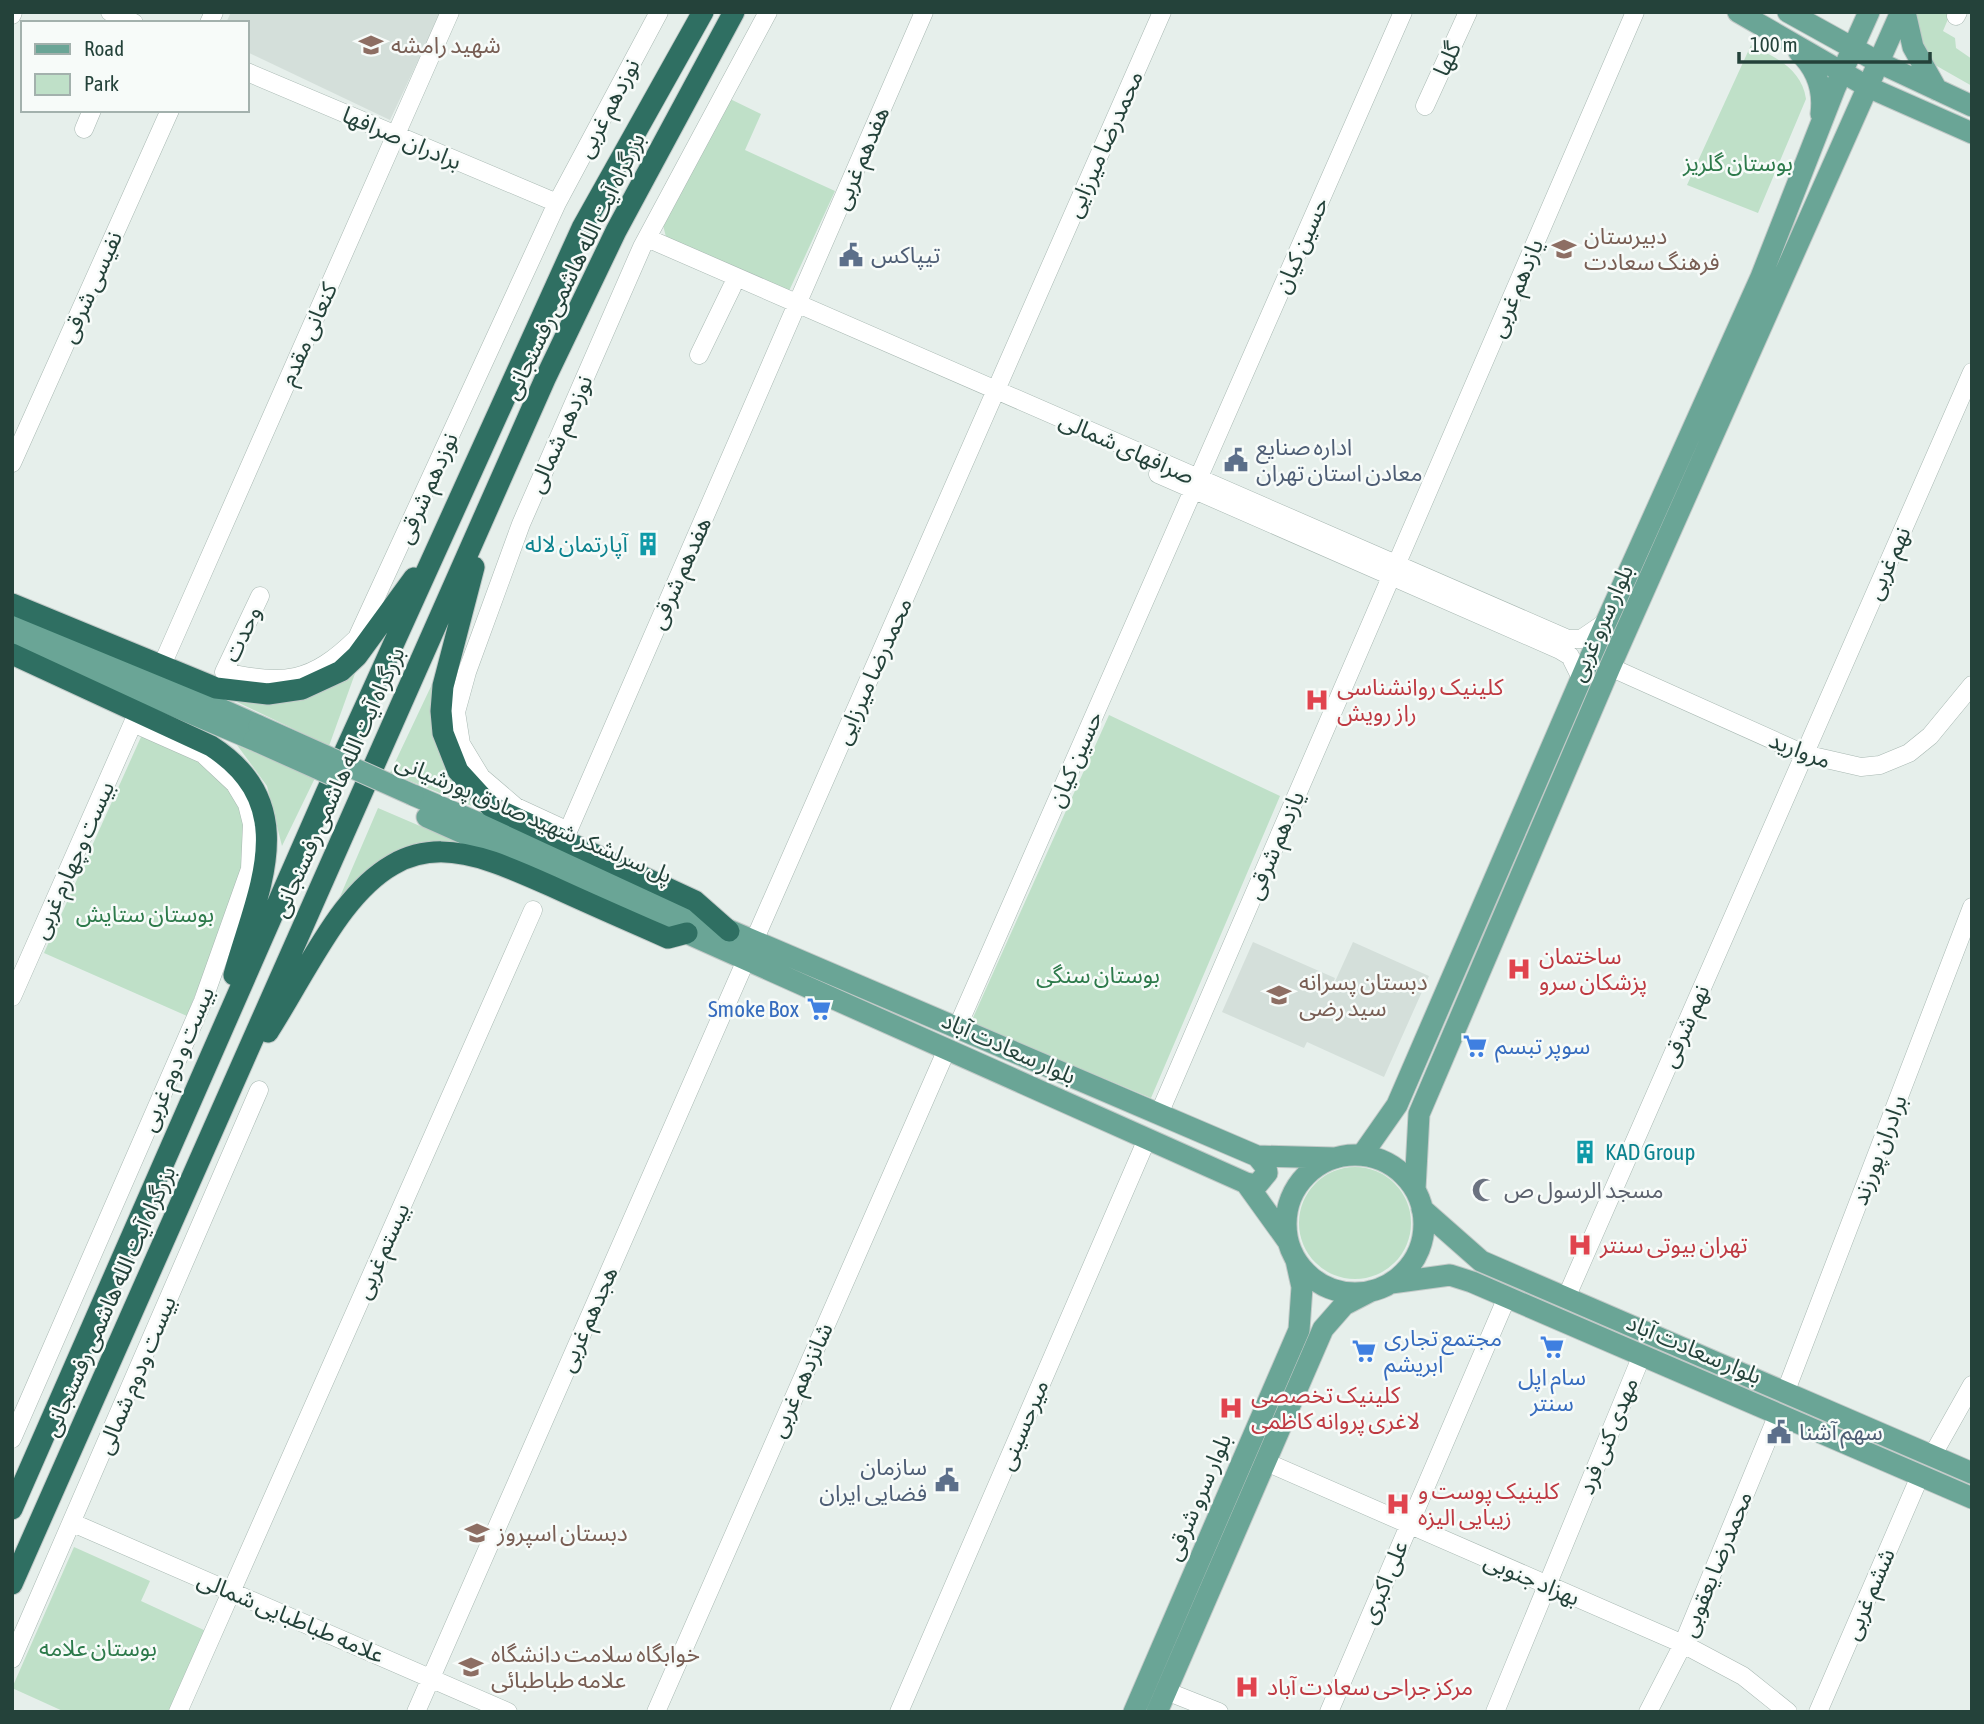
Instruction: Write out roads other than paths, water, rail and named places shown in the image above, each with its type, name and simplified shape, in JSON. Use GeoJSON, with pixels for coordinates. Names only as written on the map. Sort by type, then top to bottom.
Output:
{"type":"FeatureCollection","features":[{"type":"Feature","properties":{"kind":"highway","name":"بزرگراه آیت الله هاشمی رفسنجانی"},"geometry":{"type":"LineString","coordinates":[[12,1509],[215,1043],[582,228],[704,12]]}},
{"type":"Feature","properties":{"kind":"highway","name":"بزرگراه آیت الله هاشمی رفسنجانی"},"geometry":{"type":"LineString","coordinates":[[12,1584],[545,379],[616,231],[734,12]]}},
{"type":"Feature","properties":{"kind":"highway"},"geometry":{"type":"LineString","coordinates":[[486,516],[442,696],[443,733],[458,771],[490,806],[695,901],[729,931]]}},
{"type":"Feature","properties":{"kind":"highway"},"geometry":{"type":"LineString","coordinates":[[12,604],[216,688],[250,694],[286,693],[322,682],[341,671],[357,656],[445,533]]}},
{"type":"Feature","properties":{"kind":"highway"},"geometry":{"type":"LineString","coordinates":[[12,654],[211,746],[241,769],[250,781],[266,817],[266,863],[215,1043]]}},
{"type":"Feature","properties":{"kind":"highway"},"geometry":{"type":"LineString","coordinates":[[230,1093],[343,911],[375,877],[408,858],[437,851],[467,852],[497,862],[668,938],[687,933]]}},
{"type":"Feature","properties":{"kind":"main road"},"geometry":{"type":"LineString","coordinates":[[1738,12],[1868,87],[1972,133]]}},
{"type":"Feature","properties":{"kind":"main road"},"geometry":{"type":"LineString","coordinates":[[1789,13],[1812,12]]}},
{"type":"Feature","properties":{"kind":"main road"},"geometry":{"type":"LineString","coordinates":[[1853,49],[1869,12]]}},
{"type":"Feature","properties":{"kind":"main road"},"geometry":{"type":"LineString","coordinates":[[1880,62],[1903,12]]}},
{"type":"Feature","properties":{"kind":"main road"},"geometry":{"type":"LineString","coordinates":[[1903,12],[1913,47],[1937,90]]}},
{"type":"Feature","properties":{"kind":"main road"},"geometry":{"type":"LineString","coordinates":[[1789,13],[1853,49],[1972,106]]}},
{"type":"Feature","properties":{"kind":"main road"},"geometry":{"type":"LineString","coordinates":[[1785,39],[1808,60],[1818,79],[1823,101],[1818,132]]}},
{"type":"Feature","properties":{"kind":"main road","name":"بلوار سرو غربی"},"geometry":{"type":"LineString","coordinates":[[1362,1155],[1397,1105],[1581,678],[1760,277],[1853,49]]}},
{"type":"Feature","properties":{"kind":"main road","name":"بلوار سرو غربی"},"geometry":{"type":"LineString","coordinates":[[1419,1199],[1419,1114],[1610,667],[1842,140],[1880,62]]}},
{"type":"Feature","properties":{"kind":"main road"},"geometry":{"type":"LineString","coordinates":[[1842,140],[1856,122],[1880,108],[1904,108],[1924,112]]}},
{"type":"Feature","properties":{"kind":"main road"},"geometry":{"type":"LineString","coordinates":[[1794,195],[1793,216],[1797,219],[1801,219],[1814,204]]}},
{"type":"Feature","properties":{"kind":"main road","name":"پل سرلشکر شهید صادق پورشیانی"},"geometry":{"type":"LineString","coordinates":[[12,616],[687,933]]}},
{"type":"Feature","properties":{"kind":"main road","name":"پل سرلشکر شهید صادق پورشیانی"},"geometry":{"type":"LineString","coordinates":[[12,637],[257,733]]}},
{"type":"Feature","properties":{"kind":"main road","name":"پل سرلشکر شهید صادق پورشیانی"},"geometry":{"type":"LineString","coordinates":[[410,801],[729,931]]}},
{"type":"Feature","properties":{"kind":"main road","name":"بلوار سعادت آباد"},"geometry":{"type":"LineString","coordinates":[[729,931],[750,951],[947,1049],[1246,1183]]}},
{"type":"Feature","properties":{"kind":"main road","name":"بلوار سعادت آباد"},"geometry":{"type":"LineString","coordinates":[[687,933],[750,951],[957,1028],[1257,1156],[1335,1158]]}},
{"type":"Feature","properties":{"kind":"main road"},"geometry":{"type":"LineString","coordinates":[[1246,1183],[1310,1277],[1328,1288],[1349,1293],[1381,1287],[1407,1269],[1419,1251],[1424,1230],[1419,1199],[1401,1172],[1383,1160],[1362,1155],[1335,1158],[1320,1164],[1303,1178],[1291,1197],[1286,1218],[1287,1240]]}},
{"type":"Feature","properties":{"kind":"main road"},"geometry":{"type":"LineString","coordinates":[[1246,1183],[1257,1185],[1267,1173],[1266,1167],[1257,1156]]}},
{"type":"Feature","properties":{"kind":"main road","name":"بلوار سعادت آباد"},"geometry":{"type":"LineString","coordinates":[[1419,1199],[1480,1261],[1972,1473]]}},
{"type":"Feature","properties":{"kind":"main road","name":"بلوار سرو شرقی"},"geometry":{"type":"LineString","coordinates":[[1134,1712],[1299,1330],[1302,1287],[1296,1260]]}},
{"type":"Feature","properties":{"kind":"main road","name":"بلوار سعادت آباد"},"geometry":{"type":"LineString","coordinates":[[1381,1287],[1450,1275],[1507,1297],[1972,1498]]}},
{"type":"Feature","properties":{"kind":"main road","name":"بلوار سرو شرقی"},"geometry":{"type":"LineString","coordinates":[[1162,1700],[1323,1329],[1344,1305],[1381,1287]]}},
{"type":"Feature","properties":{"kind":"main road"},"geometry":{"type":"LineString","coordinates":[[1737,1397],[1739,1384],[1750,1377]]}},
{"type":"Feature","properties":{"kind":"street"},"geometry":{"type":"LineString","coordinates":[[110,12],[132,20]]}},
{"type":"Feature","properties":{"kind":"street","name":"کنعانی مقدم"},"geometry":{"type":"LineString","coordinates":[[166,656],[450,12]]}},
{"type":"Feature","properties":{"kind":"street","name":"نوزدهم غربی"},"geometry":{"type":"LineString","coordinates":[[557,203],[659,12]]}},
{"type":"Feature","properties":{"kind":"street","name":"نوزدهم شمالی"},"geometry":{"type":"LineString","coordinates":[[568,831],[516,807],[481,778],[461,744],[456,712],[467,672],[521,524],[644,243],[768,12]]}},
{"type":"Feature","properties":{"kind":"street","name":"هفدهم غربی"},"geometry":{"type":"LineString","coordinates":[[795,309],[924,12]]}},
{"type":"Feature","properties":{"kind":"street","name":"محمدرضا میرزایی"},"geometry":{"type":"LineString","coordinates":[[750,951],[1162,12]]}},
{"type":"Feature","properties":{"kind":"street","name":"حسین کیان"},"geometry":{"type":"LineString","coordinates":[[957,1028],[1403,12]]}},
{"type":"Feature","properties":{"kind":"street","name":"گلها"},"geometry":{"type":"LineString","coordinates":[[1425,106],[1468,12]]}},
{"type":"Feature","properties":{"kind":"street","name":"یازدهم غربی"},"geometry":{"type":"LineString","coordinates":[[1394,570],[1635,12]]}},
{"type":"Feature","properties":{"kind":"street","name":"برادران صرافها"},"geometry":{"type":"LineString","coordinates":[[248,72],[557,203]]}},
{"type":"Feature","properties":{"kind":"street"},"geometry":{"type":"LineString","coordinates":[[84,129],[91,112]]}},
{"type":"Feature","properties":{"kind":"street","name":"نفیسی شرقی"},"geometry":{"type":"LineString","coordinates":[[13,459],[169,112]]}},
{"type":"Feature","properties":{"kind":"street","name":"نوزدهم شرقی"},"geometry":{"type":"LineString","coordinates":[[224,672],[265,681],[285,681],[327,663],[357,638],[557,203]]}},
{"type":"Feature","properties":{"kind":"street","name":"صرافهای شمالی"},"geometry":{"type":"LineString","coordinates":[[644,243],[732,288],[795,309]]}},
{"type":"Feature","properties":{"kind":"street","name":"صرافهای شمالی"},"geometry":{"type":"LineString","coordinates":[[644,243],[1394,570],[1569,639],[1581,639],[1606,622]]}},
{"type":"Feature","properties":{"kind":"street"},"geometry":{"type":"LineString","coordinates":[[699,355],[732,288]]}},
{"type":"Feature","properties":{"kind":"street","name":"هفدهم شرقی"},"geometry":{"type":"LineString","coordinates":[[568,831],[795,309]]}},
{"type":"Feature","properties":{"kind":"street","name":"نهم غربی"},"geometry":{"type":"LineString","coordinates":[[1804,754],[1972,372]]}},
{"type":"Feature","properties":{"kind":"street","name":"صرافهای شمالی"},"geometry":{"type":"LineString","coordinates":[[1394,570],[1560,650],[1570,656],[1581,678]]}},
{"type":"Feature","properties":{"kind":"street","name":"یازدهم شرقی"},"geometry":{"type":"LineString","coordinates":[[1159,1114],[1394,570]]}},
{"type":"Feature","properties":{"kind":"street","name":"وحدت"},"geometry":{"type":"LineString","coordinates":[[224,672],[260,596]]}},
{"type":"Feature","properties":{"kind":"street","name":"مروارید"},"geometry":{"type":"LineString","coordinates":[[1610,667],[1804,754],[1861,767],[1896,760],[1909,753],[1930,736],[1972,685]]}},
{"type":"Feature","properties":{"kind":"street","name":"بیست وچهارم غربی"},"geometry":{"type":"LineString","coordinates":[[12,997],[133,723]]}},
{"type":"Feature","properties":{"kind":"street","name":"بیست و دوم غربی"},"geometry":{"type":"LineString","coordinates":[[12,1438],[203,1001],[250,869],[252,824],[247,804],[235,784],[203,754],[133,723]]}},
{"type":"Feature","properties":{"kind":"street","name":"نهم شرقی"},"geometry":{"type":"LineString","coordinates":[[1566,1298],[1804,754]]}},
{"type":"Feature","properties":{"kind":"street","name":"برادران پورزند"},"geometry":{"type":"LineString","coordinates":[[1785,1392],[1972,907]]}},
{"type":"Feature","properties":{"kind":"street","name":"بیستم غربی"},"geometry":{"type":"LineString","coordinates":[[178,1712],[533,910]]}},
{"type":"Feature","properties":{"kind":"street","name":"هجدهم غربی"},"geometry":{"type":"LineString","coordinates":[[416,1712],[750,951]]}},
{"type":"Feature","properties":{"kind":"street","name":"شانزدهم غربی"},"geometry":{"type":"LineString","coordinates":[[656,1712],[947,1049]]}},
{"type":"Feature","properties":{"kind":"street","name":"بیست ودوم شمالی"},"geometry":{"type":"LineString","coordinates":[[12,1659],[259,1090]]}},
{"type":"Feature","properties":{"kind":"street","name":"میرحسینی"},"geometry":{"type":"LineString","coordinates":[[899,1712],[1147,1139]]}},
{"type":"Feature","properties":{"kind":"street","name":"علی اکبری"},"geometry":{"type":"LineString","coordinates":[[1329,1712],[1507,1297]]}},
{"type":"Feature","properties":{"kind":"street","name":"مهدی کنی فرد"},"geometry":{"type":"LineString","coordinates":[[1495,1712],[1642,1355]]}},
{"type":"Feature","properties":{"kind":"street"},"geometry":{"type":"LineString","coordinates":[[1932,1456],[1972,1385]]}},
{"type":"Feature","properties":{"kind":"street","name":"محمدرضا یعقوبی"},"geometry":{"type":"LineString","coordinates":[[1648,1712],[1683,1644],[1778,1414]]}},
{"type":"Feature","properties":{"kind":"street","name":"بهزاد جنوبی"},"geometry":{"type":"LineString","coordinates":[[1266,1462],[1683,1644],[1743,1676],[1788,1712]]}},
{"type":"Feature","properties":{"kind":"street","name":"ششم غربی"},"geometry":{"type":"LineString","coordinates":[[1818,1712],[1920,1476]]}},
{"type":"Feature","properties":{"kind":"street","name":"علامه طباطبایی شمالی"},"geometry":{"type":"LineString","coordinates":[[73,1523],[508,1712]]}},
{"type":"Feature","properties":{"kind":"street"},"geometry":{"type":"LineString","coordinates":[[1162,1700],[1198,1712]]}},
{"type":"Feature","properties":{"kind":"street"},"geometry":{"type":"LineString","coordinates":[[1162,1700],[1219,1712]]}},
{"type":"Feature","properties":{"kind":"place","name":"شهید رامشه"},"geometry":{"type":"Point","coordinates":[371,45]}},
{"type":"Feature","properties":{"kind":"place","name":"دبیرستان فرهنگ سعادت"},"geometry":{"type":"Point","coordinates":[1564,249]}},
{"type":"Feature","properties":{"kind":"place","name":"تیپاکس"},"geometry":{"type":"Point","coordinates":[851,255]}},
{"type":"Feature","properties":{"kind":"place","name":"اداره صنایع معادن استان تهران"},"geometry":{"type":"Point","coordinates":[1236,460]}},
{"type":"Feature","properties":{"kind":"place","name":"آپارتمان لاله"},"geometry":{"type":"Point","coordinates":[648,544]}},
{"type":"Feature","properties":{"kind":"place","name":"کلینیک روانشناسی راز رویش"},"geometry":{"type":"Point","coordinates":[1317,700]}},
{"type":"Feature","properties":{"kind":"place","name":"ساختمان پزشکان سرو"},"geometry":{"type":"Point","coordinates":[1519,969]}},
{"type":"Feature","properties":{"kind":"place","name":"دبستان پسرانه سید رضی"},"geometry":{"type":"Point","coordinates":[1279,995]}},
{"type":"Feature","properties":{"kind":"place","name":"Smoke Box"},"geometry":{"type":"Point","coordinates":[819,1009]}},
{"type":"Feature","properties":{"kind":"place","name":"سوپر تبسم"},"geometry":{"type":"Point","coordinates":[1475,1046]}},
{"type":"Feature","properties":{"kind":"place","name":"KAD Group"},"geometry":{"type":"Point","coordinates":[1585,1152]}},
{"type":"Feature","properties":{"kind":"place","name":"مسجد الرسول ص"},"geometry":{"type":"Point","coordinates":[1484,1190]}},
{"type":"Feature","properties":{"kind":"place","name":"تهران بیوتی سنتر"},"geometry":{"type":"Point","coordinates":[1580,1245]}},
{"type":"Feature","properties":{"kind":"place","name":"سام اپل سنتر"},"geometry":{"type":"Point","coordinates":[1552,1347]}},
{"type":"Feature","properties":{"kind":"place","name":"مجتمع تجاری ابریشم"},"geometry":{"type":"Point","coordinates":[1364,1351]}},
{"type":"Feature","properties":{"kind":"place","name":"کلینیک تخصصی لاغری پروانه کاظمی"},"geometry":{"type":"Point","coordinates":[1231,1408]}},
{"type":"Feature","properties":{"kind":"place","name":"سهم آشنا"},"geometry":{"type":"Point","coordinates":[1779,1432]}},
{"type":"Feature","properties":{"kind":"place","name":"سازمان فضایی ایران"},"geometry":{"type":"Point","coordinates":[947,1480]}},
{"type":"Feature","properties":{"kind":"place","name":"کلینیک پوست و زیبایی الیزه"},"geometry":{"type":"Point","coordinates":[1398,1504]}},
{"type":"Feature","properties":{"kind":"place","name":"دبستان اسپروز"},"geometry":{"type":"Point","coordinates":[477,1533]}},
{"type":"Feature","properties":{"kind":"place","name":"خوابگاه سلامت دانشگاه علامه طباطبائی"},"geometry":{"type":"Point","coordinates":[471,1667]}},
{"type":"Feature","properties":{"kind":"place","name":"مرکز جراحی سعادت آباد"},"geometry":{"type":"Point","coordinates":[1247,1687]}},
{"type":"Feature","properties":{"kind":"park label","name":"بوستان گلریز"},"geometry":{"type":"Point","coordinates":[1738,163]}},
{"type":"Feature","properties":{"kind":"park label","name":"بوستان ستایش"},"geometry":{"type":"Point","coordinates":[145,914]}},
{"type":"Feature","properties":{"kind":"park label","name":"بوستان سنگی"},"geometry":{"type":"Point","coordinates":[1098,975]}},
{"type":"Feature","properties":{"kind":"park label","name":"بوستان علامه"},"geometry":{"type":"Point","coordinates":[98,1648]}}]}
